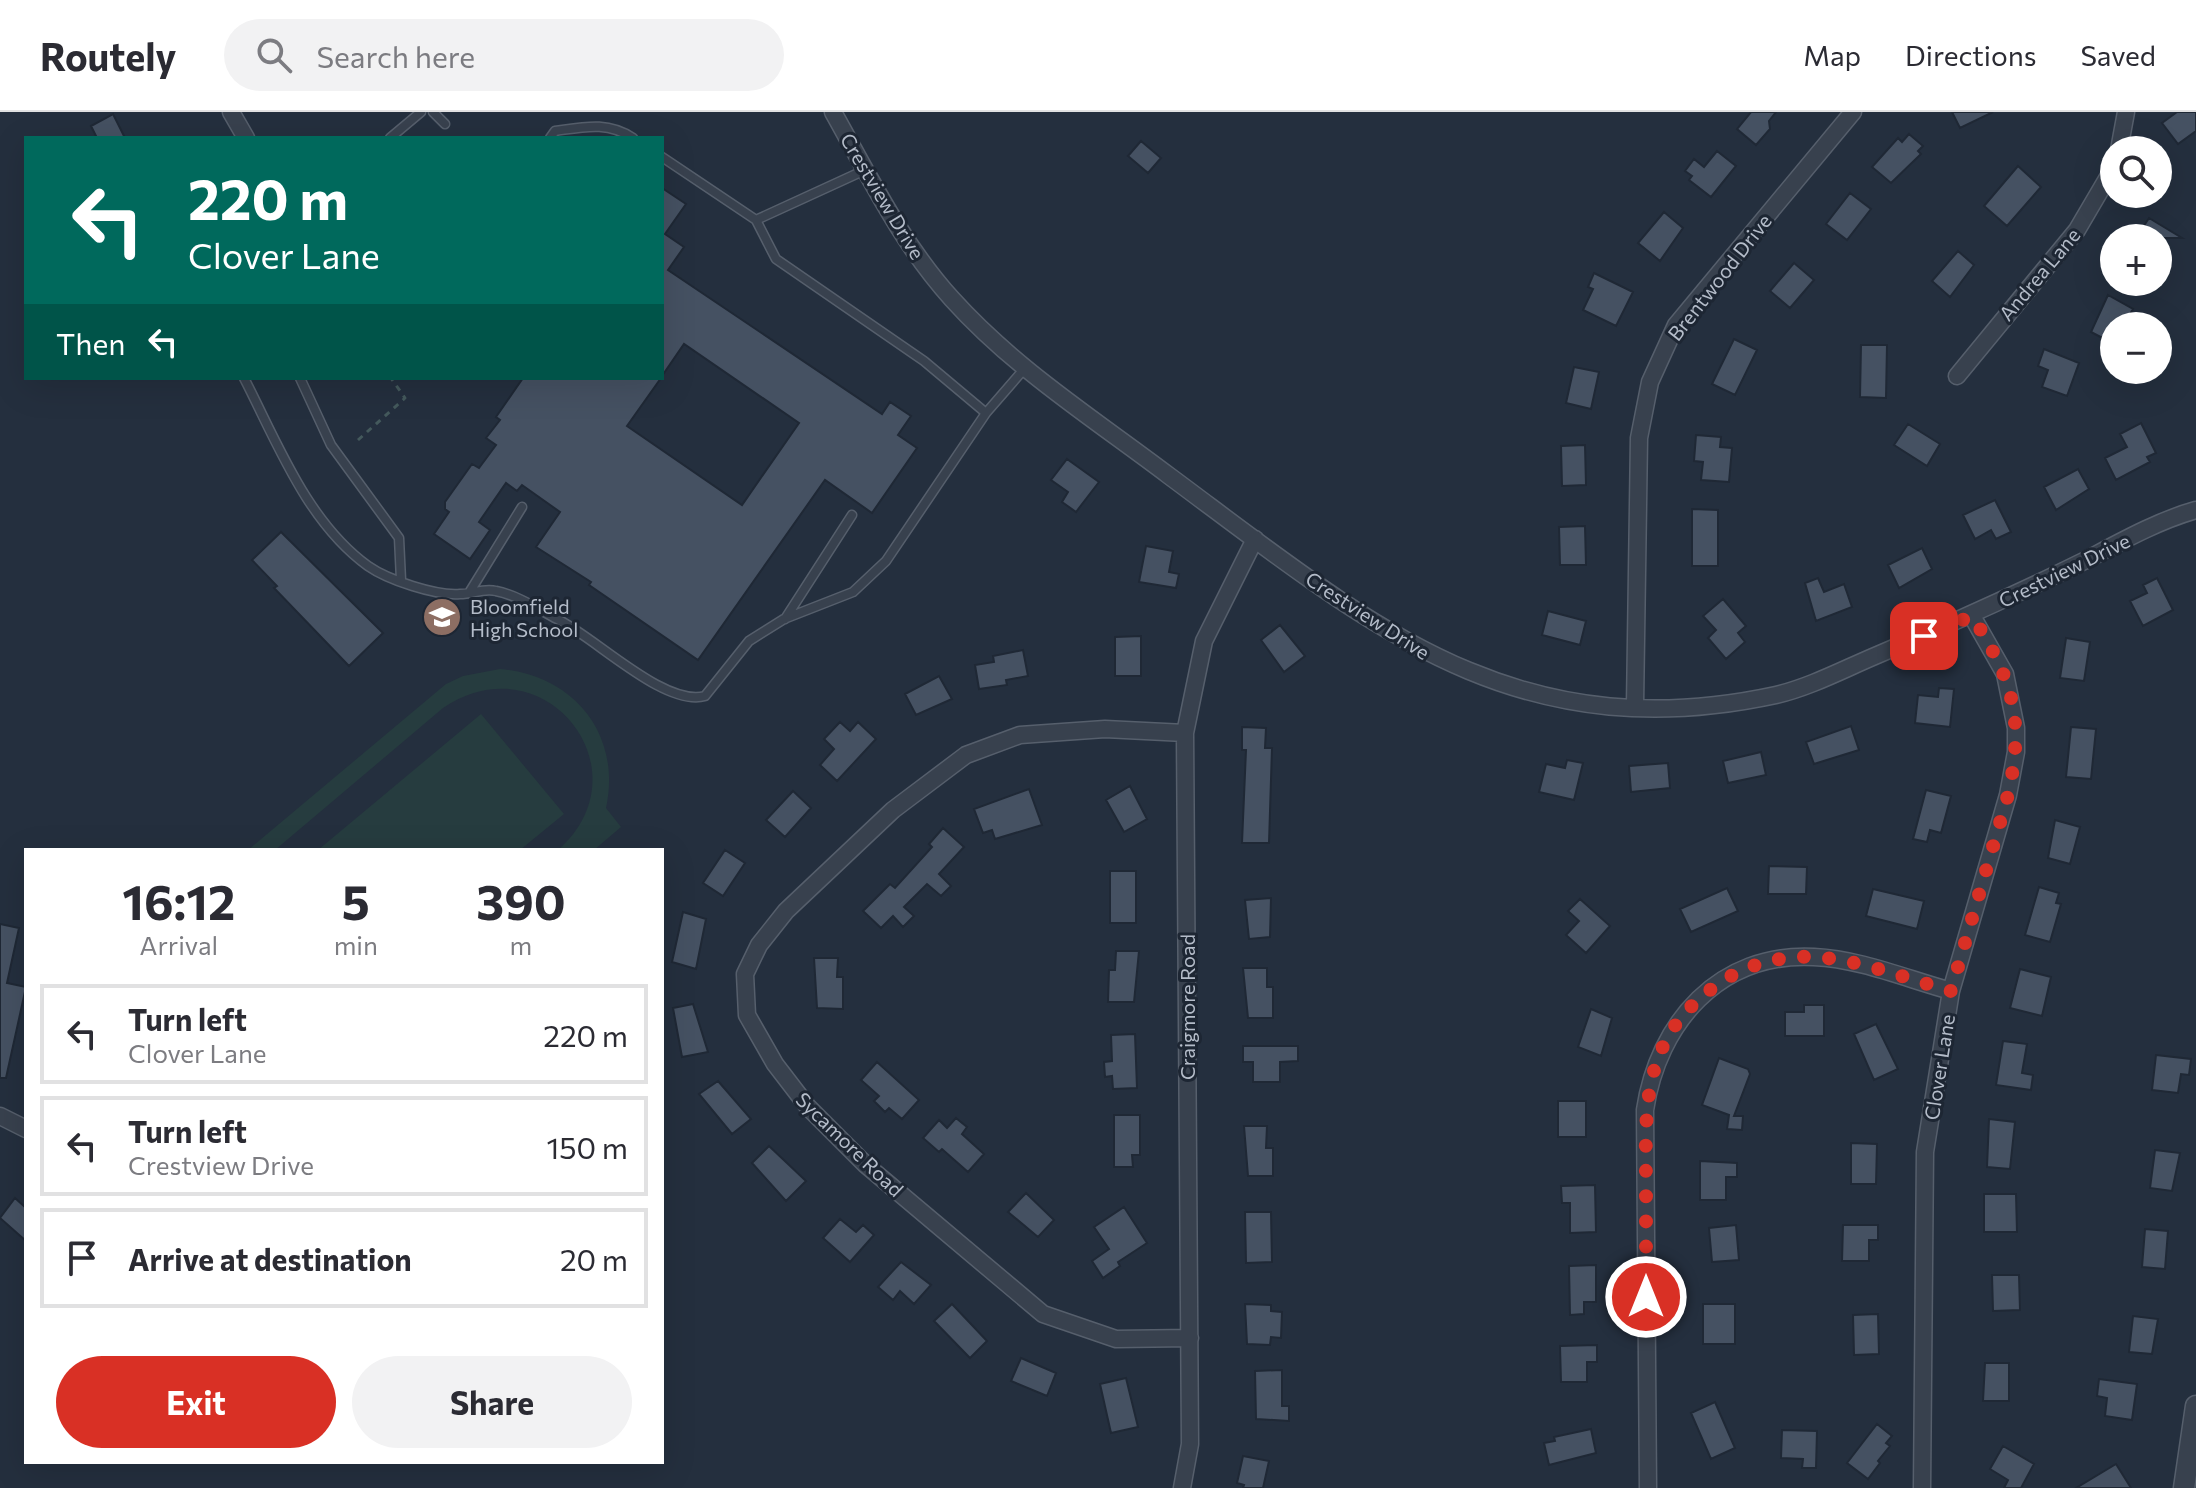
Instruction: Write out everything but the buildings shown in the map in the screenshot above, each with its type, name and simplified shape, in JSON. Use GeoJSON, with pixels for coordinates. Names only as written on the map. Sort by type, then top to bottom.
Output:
{"type":"FeatureCollection","features":[{"type":"Feature","properties":{"kind":"street"},"geometry":{"type":"LineString","coordinates":[[231,112],[245,136]]}},
{"type":"Feature","properties":{"kind":"street","name":"Crestview Drive"},"geometry":{"type":"LineString","coordinates":[[833,112],[927,269],[952,299],[1025,368],[1376,625],[1449,665],[1508,687],[1550,697],[1690,708],[1780,694],[1819,681],[1972,616],[2152,527],[2196,510]]}},
{"type":"Feature","properties":{"kind":"street","name":"Brentwood Drive"},"geometry":{"type":"LineString","coordinates":[[1635,706],[1639,438],[1650,382],[1676,325],[1853,112]]}},
{"type":"Feature","properties":{"kind":"street"},"geometry":{"type":"LineString","coordinates":[[2122,136],[2126,112]]}},
{"type":"Feature","properties":{"kind":"street","name":"Andrea Lane"},"geometry":{"type":"LineString","coordinates":[[1957,376],[2077,230],[2100,191]]}},
{"type":"Feature","properties":{"kind":"street","name":"Craigmore Road"},"geometry":{"type":"LineString","coordinates":[[1182,1488],[1190,1444],[1185,733],[1204,641],[1255,539]]}},
{"type":"Feature","properties":{"kind":"street","name":"Clover Lane"},"geometry":{"type":"LineString","coordinates":[[1922,1488],[1925,1152],[1951,991],[2008,795],[2016,752],[2016,728],[2005,674],[1972,616]]}},
{"type":"Feature","properties":{"kind":"street","name":"Sycamore Road"},"geometry":{"type":"LineString","coordinates":[[1185,733],[1105,729],[1020,735],[966,755],[893,810],[786,911],[759,945],[745,974],[747,1015],[775,1064],[808,1107],[866,1165],[1043,1314],[1116,1339],[1190,1338]]}},
{"type":"Feature","properties":{"kind":"street"},"geometry":{"type":"LineString","coordinates":[[1648,1488],[1645,1110],[1650,1078],[1663,1045],[1681,1017],[1715,986],[1751,967],[1783,958],[1840,960],[1951,991]]}},
{"type":"Feature","properties":{"kind":"street"},"geometry":{"type":"LineString","coordinates":[[0,1116],[24,1128]]}},
{"type":"Feature","properties":{"kind":"street"},"geometry":{"type":"LineString","coordinates":[[2184,1488],[2196,1406]]}},
{"type":"Feature","properties":{"kind":"lane"},"geometry":{"type":"LineString","coordinates":[[392,136],[421,112]]}},
{"type":"Feature","properties":{"kind":"lane"},"geometry":{"type":"LineString","coordinates":[[433,112],[445,124]]}},
{"type":"Feature","properties":{"kind":"lane"},"geometry":{"type":"LineString","coordinates":[[551,136],[555,131],[591,125],[616,128],[630,136]]}},
{"type":"Feature","properties":{"kind":"lane"},"geometry":{"type":"LineString","coordinates":[[664,158],[756,220],[776,259],[924,361],[986,413]]}},
{"type":"Feature","properties":{"kind":"lane"},"geometry":{"type":"LineString","coordinates":[[756,220],[866,170]]}},
{"type":"Feature","properties":{"kind":"lane"},"geometry":{"type":"LineString","coordinates":[[245,380],[315,508],[369,566],[435,593],[482,590],[504,593],[571,626],[666,690],[692,698],[711,692],[749,641],[784,619],[853,592],[881,566],[986,413],[1025,368]]}},
{"type":"Feature","properties":{"kind":"lane"},"geometry":{"type":"LineString","coordinates":[[301,380],[331,445],[399,538],[401,580]]}},
{"type":"Feature","properties":{"kind":"lane"},"geometry":{"type":"LineString","coordinates":[[469,593],[522,507]]}},
{"type":"Feature","properties":{"kind":"lane"},"geometry":{"type":"LineString","coordinates":[[784,619],[852,515]]}},
{"type":"Feature","properties":{"kind":"path"},"geometry":{"type":"LineString","coordinates":[[358,440],[405,398],[392,380]]}},
{"type":"Feature","properties":{"kind":"green space"},"geometry":{"type":"Polygon","coordinates":[[[500,669],[550,683],[570,696],[587,713],[599,734],[607,756],[609,781],[606,808],[621,827],[596,848],[560,848],[583,818],[592,785],[588,752],[572,724],[548,702],[517,690],[481,691],[443,708],[277,848],[250,848],[446,684],[463,676],[500,669]]]}},
{"type":"Feature","properties":{"kind":"green space"},"geometry":{"type":"Polygon","coordinates":[[[481,714],[564,814],[522,848],[320,848],[481,714]]]}},
{"type":"Feature","properties":{"kind":"place","name":"Bloomfield High School"},"geometry":{"type":"Point","coordinates":[442,617]}},
{"type":"Feature","properties":{"kind":"route"},"geometry":{"type":"LineString","coordinates":[[1646,1297],[1645,1110],[1656,1061],[1681,1017],[1724,979],[1783,958],[1840,960],[1951,991],[2008,795],[2015,765],[2016,728],[2005,674],[1972,616],[1924,636]]}}]}
